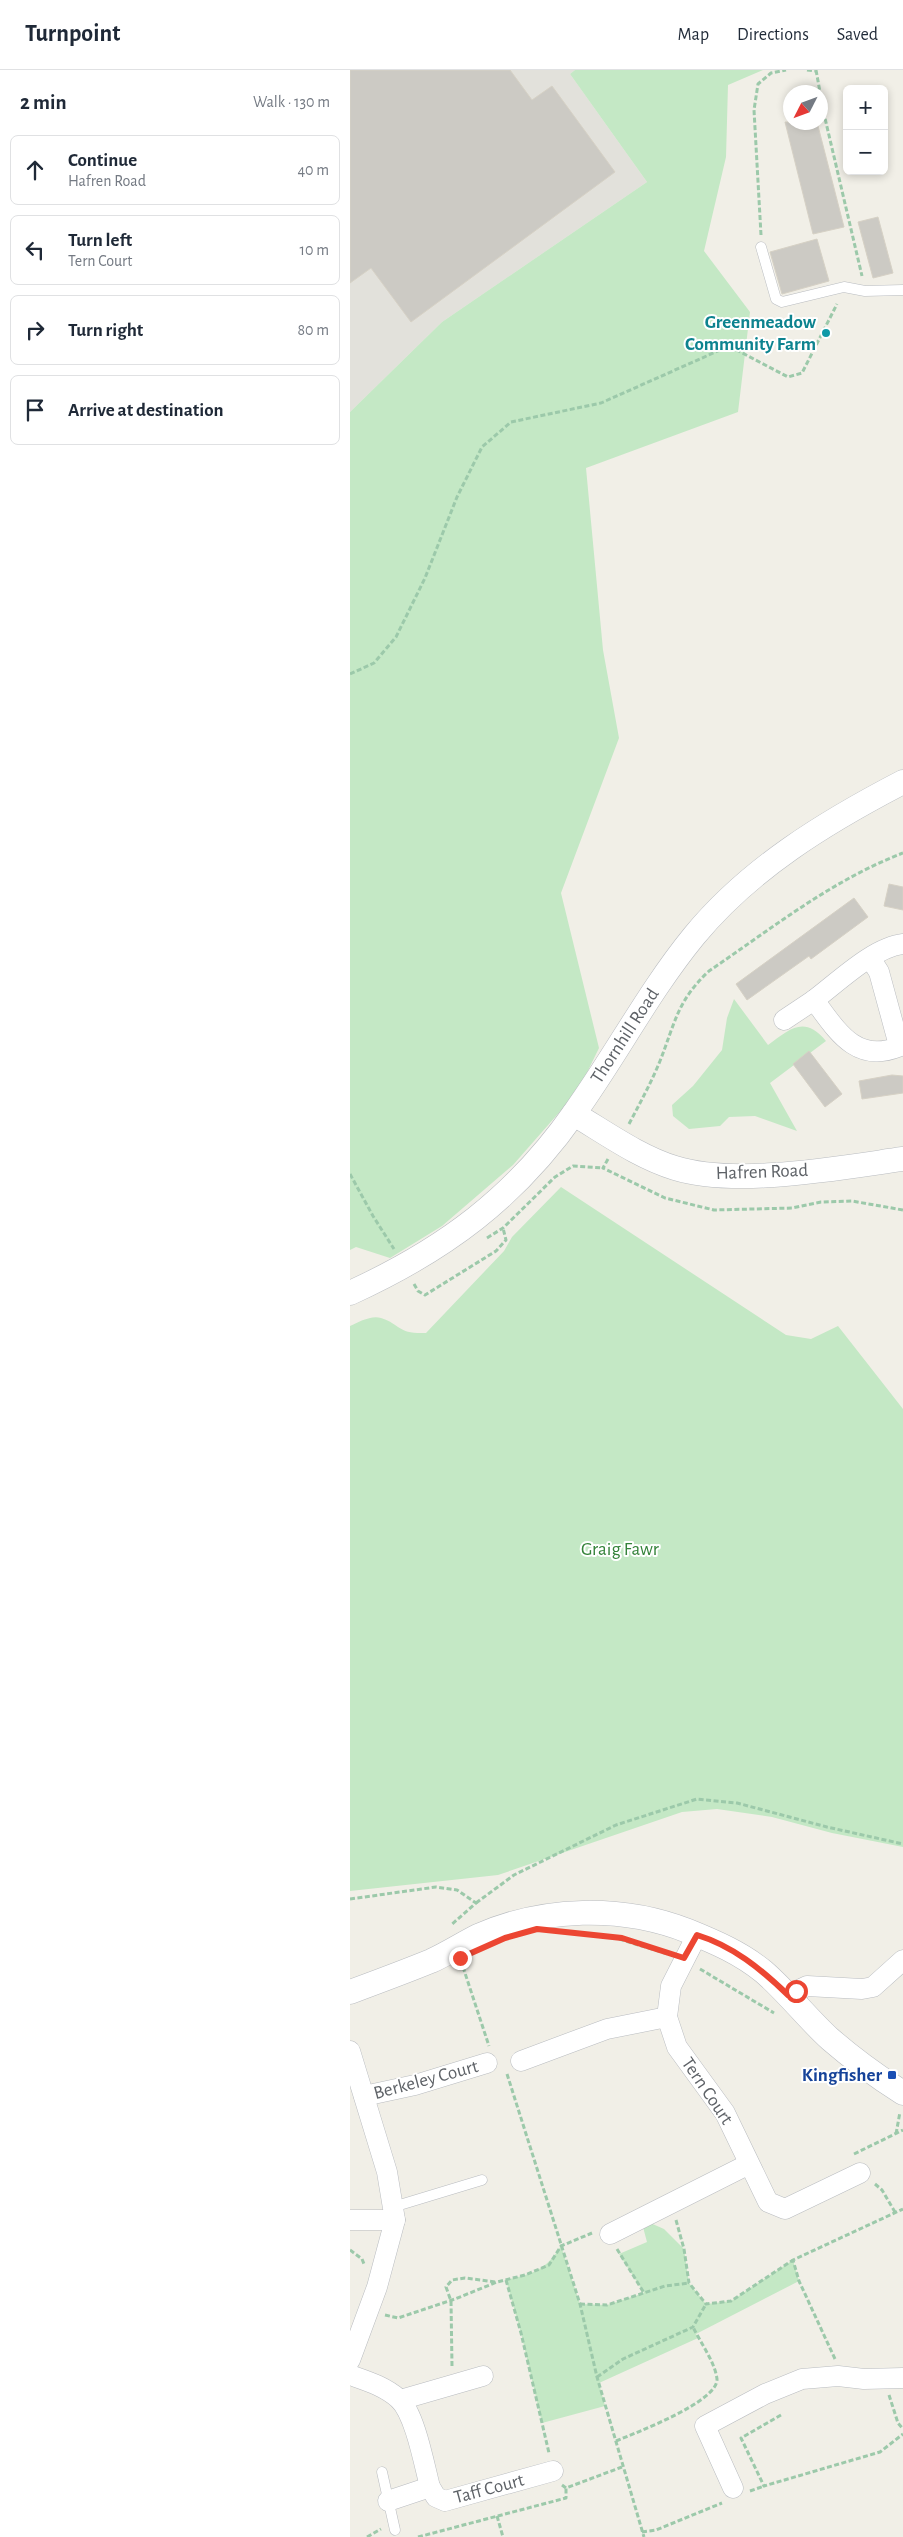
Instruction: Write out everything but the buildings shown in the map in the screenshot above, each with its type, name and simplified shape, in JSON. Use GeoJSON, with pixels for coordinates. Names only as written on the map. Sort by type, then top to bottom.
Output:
{"type":"FeatureCollection","features":[{"type":"Feature","properties":{"kind":"street","name":"Thornhill Road"},"geometry":{"type":"LineString","coordinates":[[350,1293],[398,1271],[485,1212],[528,1172],[574,1114],[656,988],[693,937],[722,905],[770,863],[801,841],[903,782]]}},
{"type":"Feature","properties":{"kind":"street"},"geometry":{"type":"LineString","coordinates":[[784,1020],[886,947],[903,944]]}},
{"type":"Feature","properties":{"kind":"street"},"geometry":{"type":"LineString","coordinates":[[814,1000],[842,1037],[857,1047],[868,1053],[889,1051],[898,1047],[879,972],[870,958]]}},
{"type":"Feature","properties":{"kind":"street","name":"Hafren Road"},"geometry":{"type":"LineString","coordinates":[[574,1114],[620,1141],[675,1168],[709,1175],[750,1176],[903,1160]]}},
{"type":"Feature","properties":{"kind":"street"},"geometry":{"type":"LineString","coordinates":[[350,1992],[432,1960],[479,1936],[519,1923],[553,1915],[588,1913],[626,1915],[668,1923],[733,1950],[763,1972],[785,2006],[876,2076],[903,2094]]}},
{"type":"Feature","properties":{"kind":"street","name":"Tern Court"},"geometry":{"type":"LineString","coordinates":[[697,1935],[671,1986],[667,2017],[677,2047],[725,2113],[768,2202],[785,2209],[860,2173]]}},
{"type":"Feature","properties":{"kind":"street"},"geometry":{"type":"LineString","coordinates":[[785,2006],[808,1986],[862,1989],[874,1987],[903,1960]]}},
{"type":"Feature","properties":{"kind":"street"},"geometry":{"type":"LineString","coordinates":[[514,2066],[607,2029],[667,2017]]}},
{"type":"Feature","properties":{"kind":"street"},"geometry":{"type":"LineString","coordinates":[[350,2051],[387,2172],[394,2214],[377,2286],[350,2360]]}},
{"type":"Feature","properties":{"kind":"street","name":"Berkeley Court"},"geometry":{"type":"LineString","coordinates":[[364,2096],[415,2085],[489,2058]]}},
{"type":"Feature","properties":{"kind":"street"},"geometry":{"type":"LineString","coordinates":[[610,2234],[748,2164]]}},
{"type":"Feature","properties":{"kind":"street"},"geometry":{"type":"LineString","coordinates":[[350,2220],[394,2214]]}},
{"type":"Feature","properties":{"kind":"street","name":"Taff Court"},"geometry":{"type":"LineString","coordinates":[[350,2375],[382,2387],[400,2400],[410,2418],[430,2487],[436,2497],[445,2501],[553,2471]]}},
{"type":"Feature","properties":{"kind":"street"},"geometry":{"type":"LineString","coordinates":[[400,2400],[482,2376]]}},
{"type":"Feature","properties":{"kind":"street"},"geometry":{"type":"LineString","coordinates":[[736,2494],[705,2426],[765,2394],[802,2379],[838,2376],[895,2378]]}},
{"type":"Feature","properties":{"kind":"street","name":"Taff Court"},"geometry":{"type":"LineString","coordinates":[[388,2501],[430,2487]]}},
{"type":"Feature","properties":{"kind":"lane"},"geometry":{"type":"LineString","coordinates":[[761,247],[776,299],[782,302],[844,287],[865,291],[903,290]]}},
{"type":"Feature","properties":{"kind":"lane"},"geometry":{"type":"LineString","coordinates":[[394,2214],[482,2180]]}},
{"type":"Feature","properties":{"kind":"lane"},"geometry":{"type":"LineString","coordinates":[[382,2472],[395,2530]]}},
{"type":"Feature","properties":{"kind":"path"},"geometry":{"type":"LineString","coordinates":[[761,247],[754,110],[758,84],[771,73],[786,70]]}},
{"type":"Feature","properties":{"kind":"path"},"geometry":{"type":"LineString","coordinates":[[807,70],[815,71],[818,85]]}},
{"type":"Feature","properties":{"kind":"path"},"geometry":{"type":"LineString","coordinates":[[828,130],[865,291]]}},
{"type":"Feature","properties":{"kind":"path"},"geometry":{"type":"LineString","coordinates":[[350,674],[374,663],[396,637],[425,578],[457,497],[482,447],[511,422],[601,403],[729,346],[788,376],[802,373],[818,344],[844,287]]}},
{"type":"Feature","properties":{"kind":"path"},"geometry":{"type":"LineString","coordinates":[[903,853],[879,862],[844,881],[709,971],[696,983],[676,1012],[659,1063],[620,1141],[603,1168],[665,1198],[714,1210],[792,1208],[821,1202],[852,1201],[903,1210]]}},
{"type":"Feature","properties":{"kind":"path"},"geometry":{"type":"LineString","coordinates":[[350,1174],[373,1216],[396,1252]]}},
{"type":"Feature","properties":{"kind":"path"},"geometry":{"type":"LineString","coordinates":[[414,1284],[418,1292],[425,1295],[496,1252],[506,1240],[503,1228]]}},
{"type":"Feature","properties":{"kind":"path"},"geometry":{"type":"LineString","coordinates":[[448,1928],[476,1903],[514,1875],[616,1825],[697,1799],[737,1803],[827,1827],[903,1844]]}},
{"type":"Feature","properties":{"kind":"path"},"geometry":{"type":"LineString","coordinates":[[350,1899],[436,1887],[457,1890],[476,1903]]}},
{"type":"Feature","properties":{"kind":"path"},"geometry":{"type":"LineString","coordinates":[[603,1936],[622,1938],[684,1958],[722,1984],[785,2006]]}},
{"type":"Feature","properties":{"kind":"path"},"geometry":{"type":"LineString","coordinates":[[460,1958],[489,2058]]}},
{"type":"Feature","properties":{"kind":"path"},"geometry":{"type":"LineString","coordinates":[[514,2066],[561,2246],[580,2304],[596,2377],[644,2537]]}},
{"type":"Feature","properties":{"kind":"path"},"geometry":{"type":"LineString","coordinates":[[896,2134],[900,2106],[903,2108]]}},
{"type":"Feature","properties":{"kind":"path"},"geometry":{"type":"LineString","coordinates":[[671,2202],[684,2249],[689,2283],[706,2304]]}},
{"type":"Feature","properties":{"kind":"path"},"geometry":{"type":"LineString","coordinates":[[706,2304],[732,2301],[793,2260],[903,2209]]}},
{"type":"Feature","properties":{"kind":"path"},"geometry":{"type":"LineString","coordinates":[[367,2312],[398,2318],[451,2301],[497,2282],[525,2276],[549,2265],[561,2246],[607,2227],[619,2254],[644,2293]]}},
{"type":"Feature","properties":{"kind":"path"},"geometry":{"type":"LineString","coordinates":[[350,2250],[362,2259],[365,2268]]}},
{"type":"Feature","properties":{"kind":"path"},"geometry":{"type":"LineString","coordinates":[[793,2260],[799,2281],[835,2359],[838,2376]]}},
{"type":"Feature","properties":{"kind":"path"},"geometry":{"type":"LineString","coordinates":[[454,2384],[451,2361],[451,2301],[446,2287],[452,2280],[465,2278],[497,2282]]}},
{"type":"Feature","properties":{"kind":"path"},"geometry":{"type":"LineString","coordinates":[[506,2280],[521,2333],[553,2471],[556,2481],[566,2488]]}},
{"type":"Feature","properties":{"kind":"path"},"geometry":{"type":"LineString","coordinates":[[580,2304],[607,2305],[665,2286],[689,2283]]}},
{"type":"Feature","properties":{"kind":"path"},"geometry":{"type":"LineString","coordinates":[[596,2377],[623,2359],[693,2327],[706,2304]]}},
{"type":"Feature","properties":{"kind":"path"},"geometry":{"type":"LineString","coordinates":[[616,2442],[674,2416],[712,2392],[717,2381],[715,2371],[693,2327]]}},
{"type":"Feature","properties":{"kind":"path"},"geometry":{"type":"LineString","coordinates":[[895,2378],[889,2396],[898,2423],[903,2429]]}},
{"type":"Feature","properties":{"kind":"path"},"geometry":{"type":"LineString","coordinates":[[764,2486],[741,2438],[781,2415]]}},
{"type":"Feature","properties":{"kind":"path"},"geometry":{"type":"LineString","coordinates":[[642,2532],[656,2530],[736,2494],[880,2452],[903,2434]]}},
{"type":"Feature","properties":{"kind":"path"},"geometry":{"type":"LineString","coordinates":[[566,2488],[622,2467]]}},
{"type":"Feature","properties":{"kind":"path"},"geometry":{"type":"LineString","coordinates":[[418,2537],[566,2498],[566,2488]]}},
{"type":"Feature","properties":{"kind":"path"},"geometry":{"type":"LineString","coordinates":[[497,2516],[503,2537]]}},
{"type":"Feature","properties":{"kind":"shaded area"},"geometry":{"type":"Polygon","coordinates":[[[350,70],[575,70],[570,74],[647,182],[442,322],[350,412],[350,70]]]}},
{"type":"Feature","properties":{"kind":"green space"},"geometry":{"type":"Polygon","coordinates":[[[575,70],[763,70],[728,85],[726,157],[704,251],[750,312],[738,412],[586,468],[603,650],[619,738],[561,893],[599,1048],[578,1091],[513,1165],[442,1226],[390,1258],[356,1247],[350,1250],[350,412],[442,322],[647,182],[570,74],[575,70]]]}},
{"type":"Feature","properties":{"kind":"green space"},"geometry":{"type":"Polygon","coordinates":[[[734,999],[768,1045],[797,1027],[811,1028],[826,1041],[770,1083],[797,1131],[755,1116],[729,1117],[720,1126],[689,1129],[673,1116],[672,1105],[693,1086],[722,1050],[727,1018],[734,999]]]}},
{"type":"Feature","properties":{"kind":"green space","name":"Graig Fawr"},"geometry":{"type":"Polygon","coordinates":[[[561,1187],[786,1335],[811,1339],[838,1326],[903,1409],[903,1847],[832,1833],[772,1817],[717,1809],[682,1812],[498,1875],[350,1891],[350,1326],[365,1319],[377,1317],[405,1331],[426,1333],[504,1251],[512,1237],[561,1187]]]}},
{"type":"Feature","properties":{"kind":"green space"},"geometry":{"type":"Polygon","coordinates":[[[648,2222],[664,2229],[684,2249],[689,2283],[706,2304],[731,2301],[793,2260],[799,2281],[696,2334],[698,2338],[599,2383],[605,2406],[542,2423],[521,2333],[506,2280],[538,2270],[550,2261],[561,2246],[580,2304],[607,2305],[644,2293],[619,2254],[647,2242],[643,2227],[648,2222]]]}},
{"type":"Feature","properties":{"kind":"place","name":"Greenmeadow Community Farm"},"geometry":{"type":"Point","coordinates":[826,333]}},
{"type":"Feature","properties":{"kind":"place","name":"Kingfisher"},"geometry":{"type":"Point","coordinates":[892,2075]}},
{"type":"Feature","properties":{"kind":"route"},"geometry":{"type":"LineString","coordinates":[[460,1958],[505,1938],[537,1929],[622,1938],[684,1958],[697,1935],[714,1940],[733,1950],[763,1972],[788,1995],[796,1991]]}}]}
